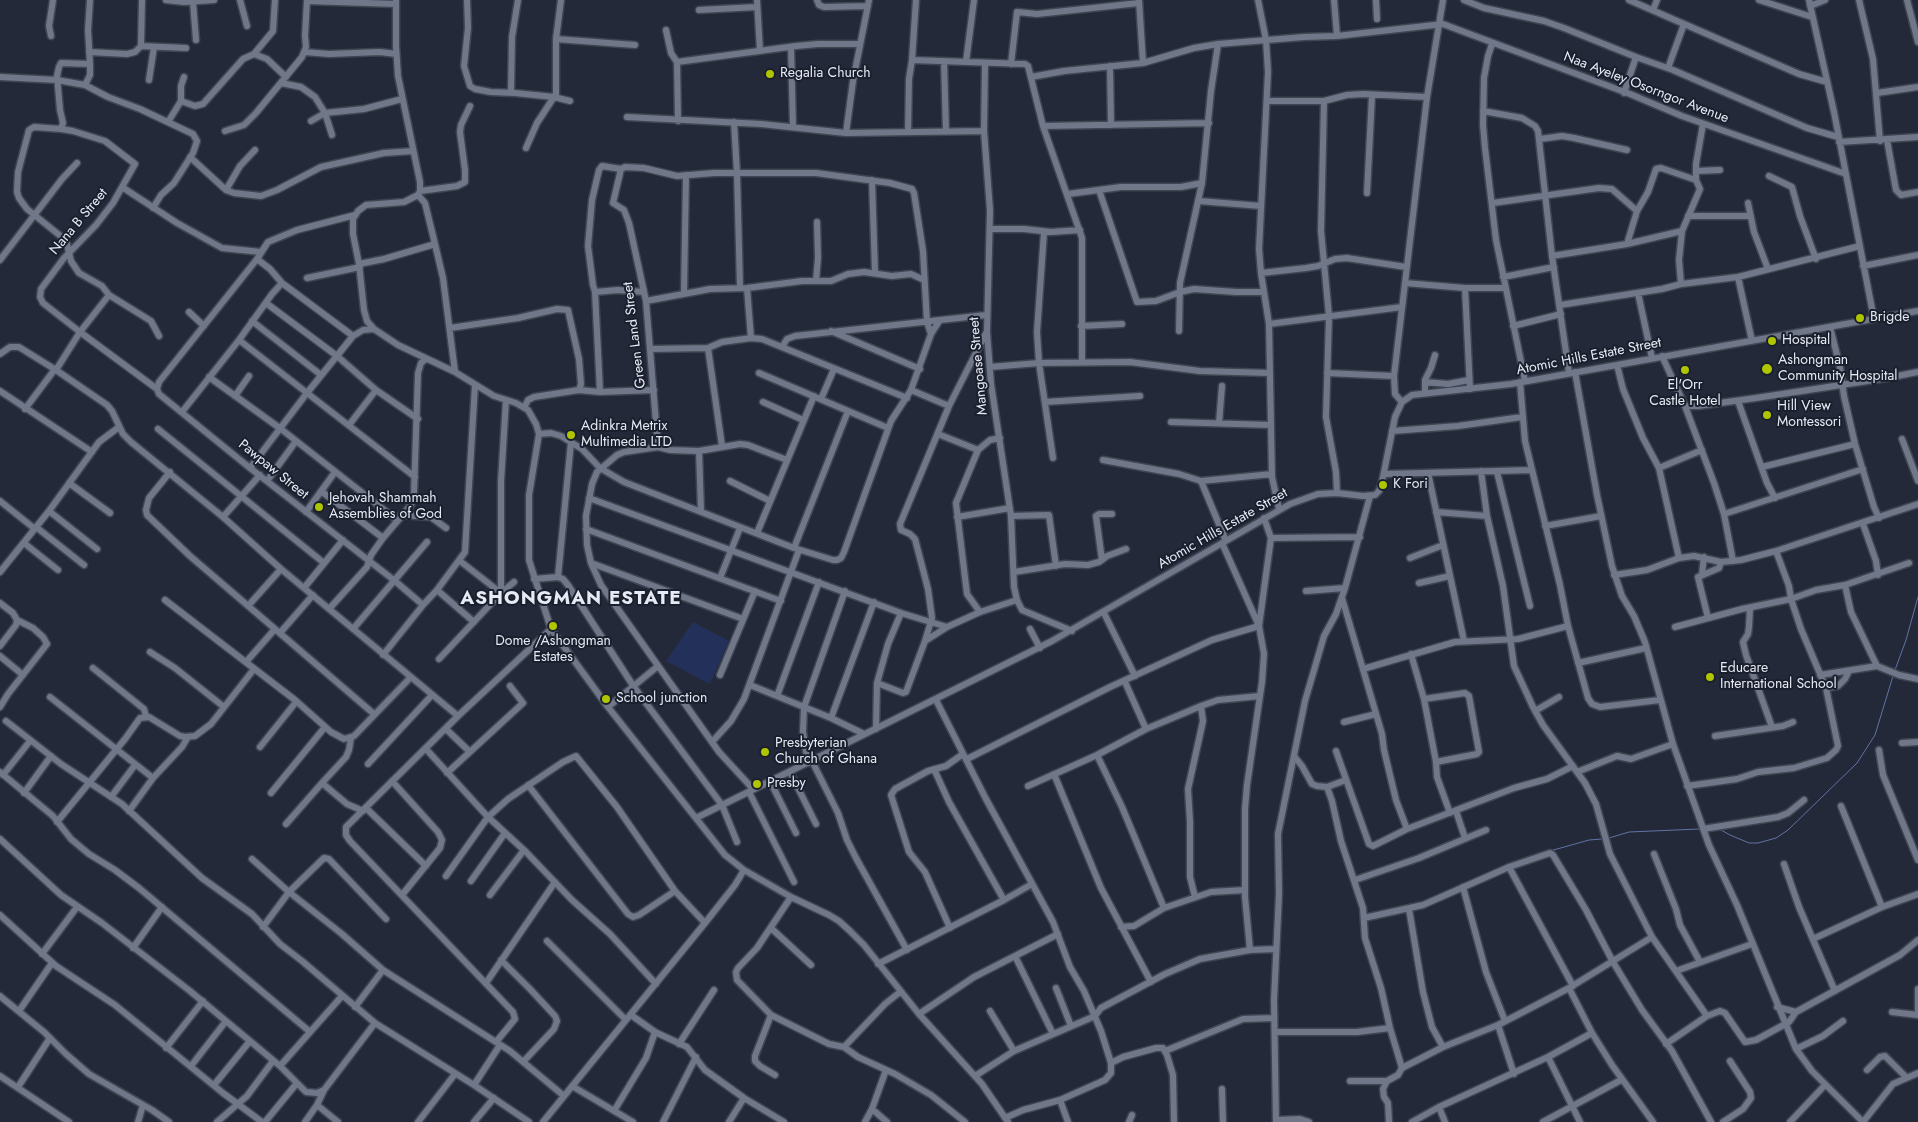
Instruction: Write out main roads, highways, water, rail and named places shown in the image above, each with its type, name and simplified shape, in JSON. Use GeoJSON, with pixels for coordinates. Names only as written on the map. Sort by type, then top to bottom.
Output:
{"type":"FeatureCollection","features":[{"type":"Feature","properties":{"kind":"waterway"},"geometry":{"type":"LineString","coordinates":[[1895,670],[1918,597]]}},
{"type":"Feature","properties":{"kind":"waterway"},"geometry":{"type":"LineString","coordinates":[[1716,830],[1721,830],[1749,843],[1758,843],[1776,838],[1788,830],[1857,763],[1875,735],[1893,676]]}},
{"type":"Feature","properties":{"kind":"waterway"},"geometry":{"type":"LineString","coordinates":[[1609,838],[1629,832],[1699,829]]}},
{"type":"Feature","properties":{"kind":"waterway"},"geometry":{"type":"LineString","coordinates":[[1550,851],[1589,840],[1602,839]]}},
{"type":"Feature","properties":{"kind":"place","name":"Regalia Church"},"geometry":{"type":"Point","coordinates":[770,74]}},
{"type":"Feature","properties":{"kind":"place","name":"Brigde"},"geometry":{"type":"Point","coordinates":[1860,318]}},
{"type":"Feature","properties":{"kind":"place","name":"Hospital"},"geometry":{"type":"Point","coordinates":[1772,341]}},
{"type":"Feature","properties":{"kind":"place","name":"Ashongman Community Hospital"},"geometry":{"type":"Point","coordinates":[1767,369]}},
{"type":"Feature","properties":{"kind":"place","name":"El'Orr Castle Hotel"},"geometry":{"type":"Point","coordinates":[1685,370]}},
{"type":"Feature","properties":{"kind":"place","name":"Hill View Montessori"},"geometry":{"type":"Point","coordinates":[1767,415]}},
{"type":"Feature","properties":{"kind":"place","name":"Adinkra Metrix Multimedia LTD"},"geometry":{"type":"Point","coordinates":[571,435]}},
{"type":"Feature","properties":{"kind":"place","name":"K Fori"},"geometry":{"type":"Point","coordinates":[1383,485]}},
{"type":"Feature","properties":{"kind":"place","name":"Jehovah Shammah Assemblies of God"},"geometry":{"type":"Point","coordinates":[319,507]}},
{"type":"Feature","properties":{"kind":"place","name":"Dome /Ashongman Estates"},"geometry":{"type":"Point","coordinates":[553,626]}},
{"type":"Feature","properties":{"kind":"place","name":"Educare International School"},"geometry":{"type":"Point","coordinates":[1710,677]}},
{"type":"Feature","properties":{"kind":"place","name":"School junction"},"geometry":{"type":"Point","coordinates":[606,699]}},
{"type":"Feature","properties":{"kind":"place","name":"Presbyterian Church of Ghana"},"geometry":{"type":"Point","coordinates":[765,752]}},
{"type":"Feature","properties":{"kind":"place","name":"Presby"},"geometry":{"type":"Point","coordinates":[757,784]}},
{"type":"Feature","properties":{"kind":"district","name":"ASHONGMAN ESTATE"},"geometry":{"type":"Point","coordinates":[571,599]}}]}
